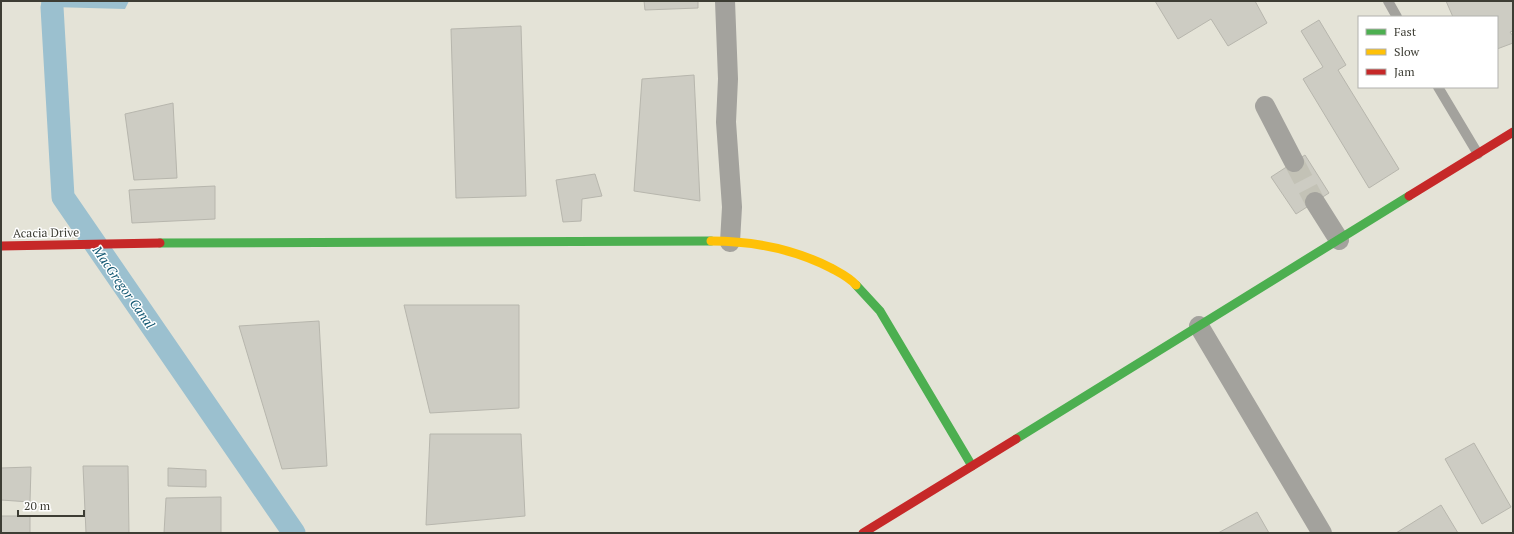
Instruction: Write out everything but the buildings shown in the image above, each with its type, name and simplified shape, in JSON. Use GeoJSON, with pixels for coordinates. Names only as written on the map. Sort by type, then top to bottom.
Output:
{"type":"FeatureCollection","features":[{"type":"Feature","properties":{"kind":"street"},"geometry":{"type":"LineString","coordinates":[[725,1],[728,79],[726,122],[732,206],[730,242]]}},
{"type":"Feature","properties":{"kind":"street"},"geometry":{"type":"LineString","coordinates":[[1265,106],[1294,162]]}},
{"type":"Feature","properties":{"kind":"street"},"geometry":{"type":"LineString","coordinates":[[863,533],[1513,132]]}},
{"type":"Feature","properties":{"kind":"street"},"geometry":{"type":"LineString","coordinates":[[1315,202],[1339,240]]}},
{"type":"Feature","properties":{"kind":"street","name":"Acacia Drive"},"geometry":{"type":"LineString","coordinates":[[1,246],[116,243],[694,241],[730,242],[775,247],[812,258],[850,278],[880,311],[972,466]]}},
{"type":"Feature","properties":{"kind":"street"},"geometry":{"type":"LineString","coordinates":[[1199,326],[1322,533]]}},
{"type":"Feature","properties":{"kind":"lane"},"geometry":{"type":"LineString","coordinates":[[1388,1],[1396,16]]}},
{"type":"Feature","properties":{"kind":"lane"},"geometry":{"type":"LineString","coordinates":[[1439,88],[1478,154]]}},
{"type":"Feature","properties":{"kind":"water"},"geometry":{"type":"Polygon","coordinates":[[[41,1],[129,1],[125,9],[52,7],[42,5],[41,1]]]}},
{"type":"Feature","properties":{"kind":"waterway","name":"MacGregor Canal"},"geometry":{"type":"LineString","coordinates":[[52,7],[63,197],[294,533]]}},
{"type":"Feature","properties":{"kind":"tunnel"},"geometry":{"type":"LineString","coordinates":[[1294,162],[1315,202]]}},
{"type":"Feature","properties":{"kind":"traffic: fast"},"geometry":{"type":"LineString","coordinates":[[1016,439],[1409,196]]}},
{"type":"Feature","properties":{"kind":"traffic: fast"},"geometry":{"type":"LineString","coordinates":[[160,243],[711,241]]}},
{"type":"Feature","properties":{"kind":"traffic: fast"},"geometry":{"type":"LineString","coordinates":[[856,285],[880,311],[972,466]]}},
{"type":"Feature","properties":{"kind":"traffic: slow"},"geometry":{"type":"LineString","coordinates":[[711,241],[742,243],[788,251],[817,261],[847,277],[856,285]]}},
{"type":"Feature","properties":{"kind":"traffic: jam"},"geometry":{"type":"LineString","coordinates":[[1409,196],[1513,132]]}},
{"type":"Feature","properties":{"kind":"traffic: jam"},"geometry":{"type":"LineString","coordinates":[[1,246],[160,243]]}},
{"type":"Feature","properties":{"kind":"traffic: jam"},"geometry":{"type":"LineString","coordinates":[[863,533],[1016,439]]}}]}
